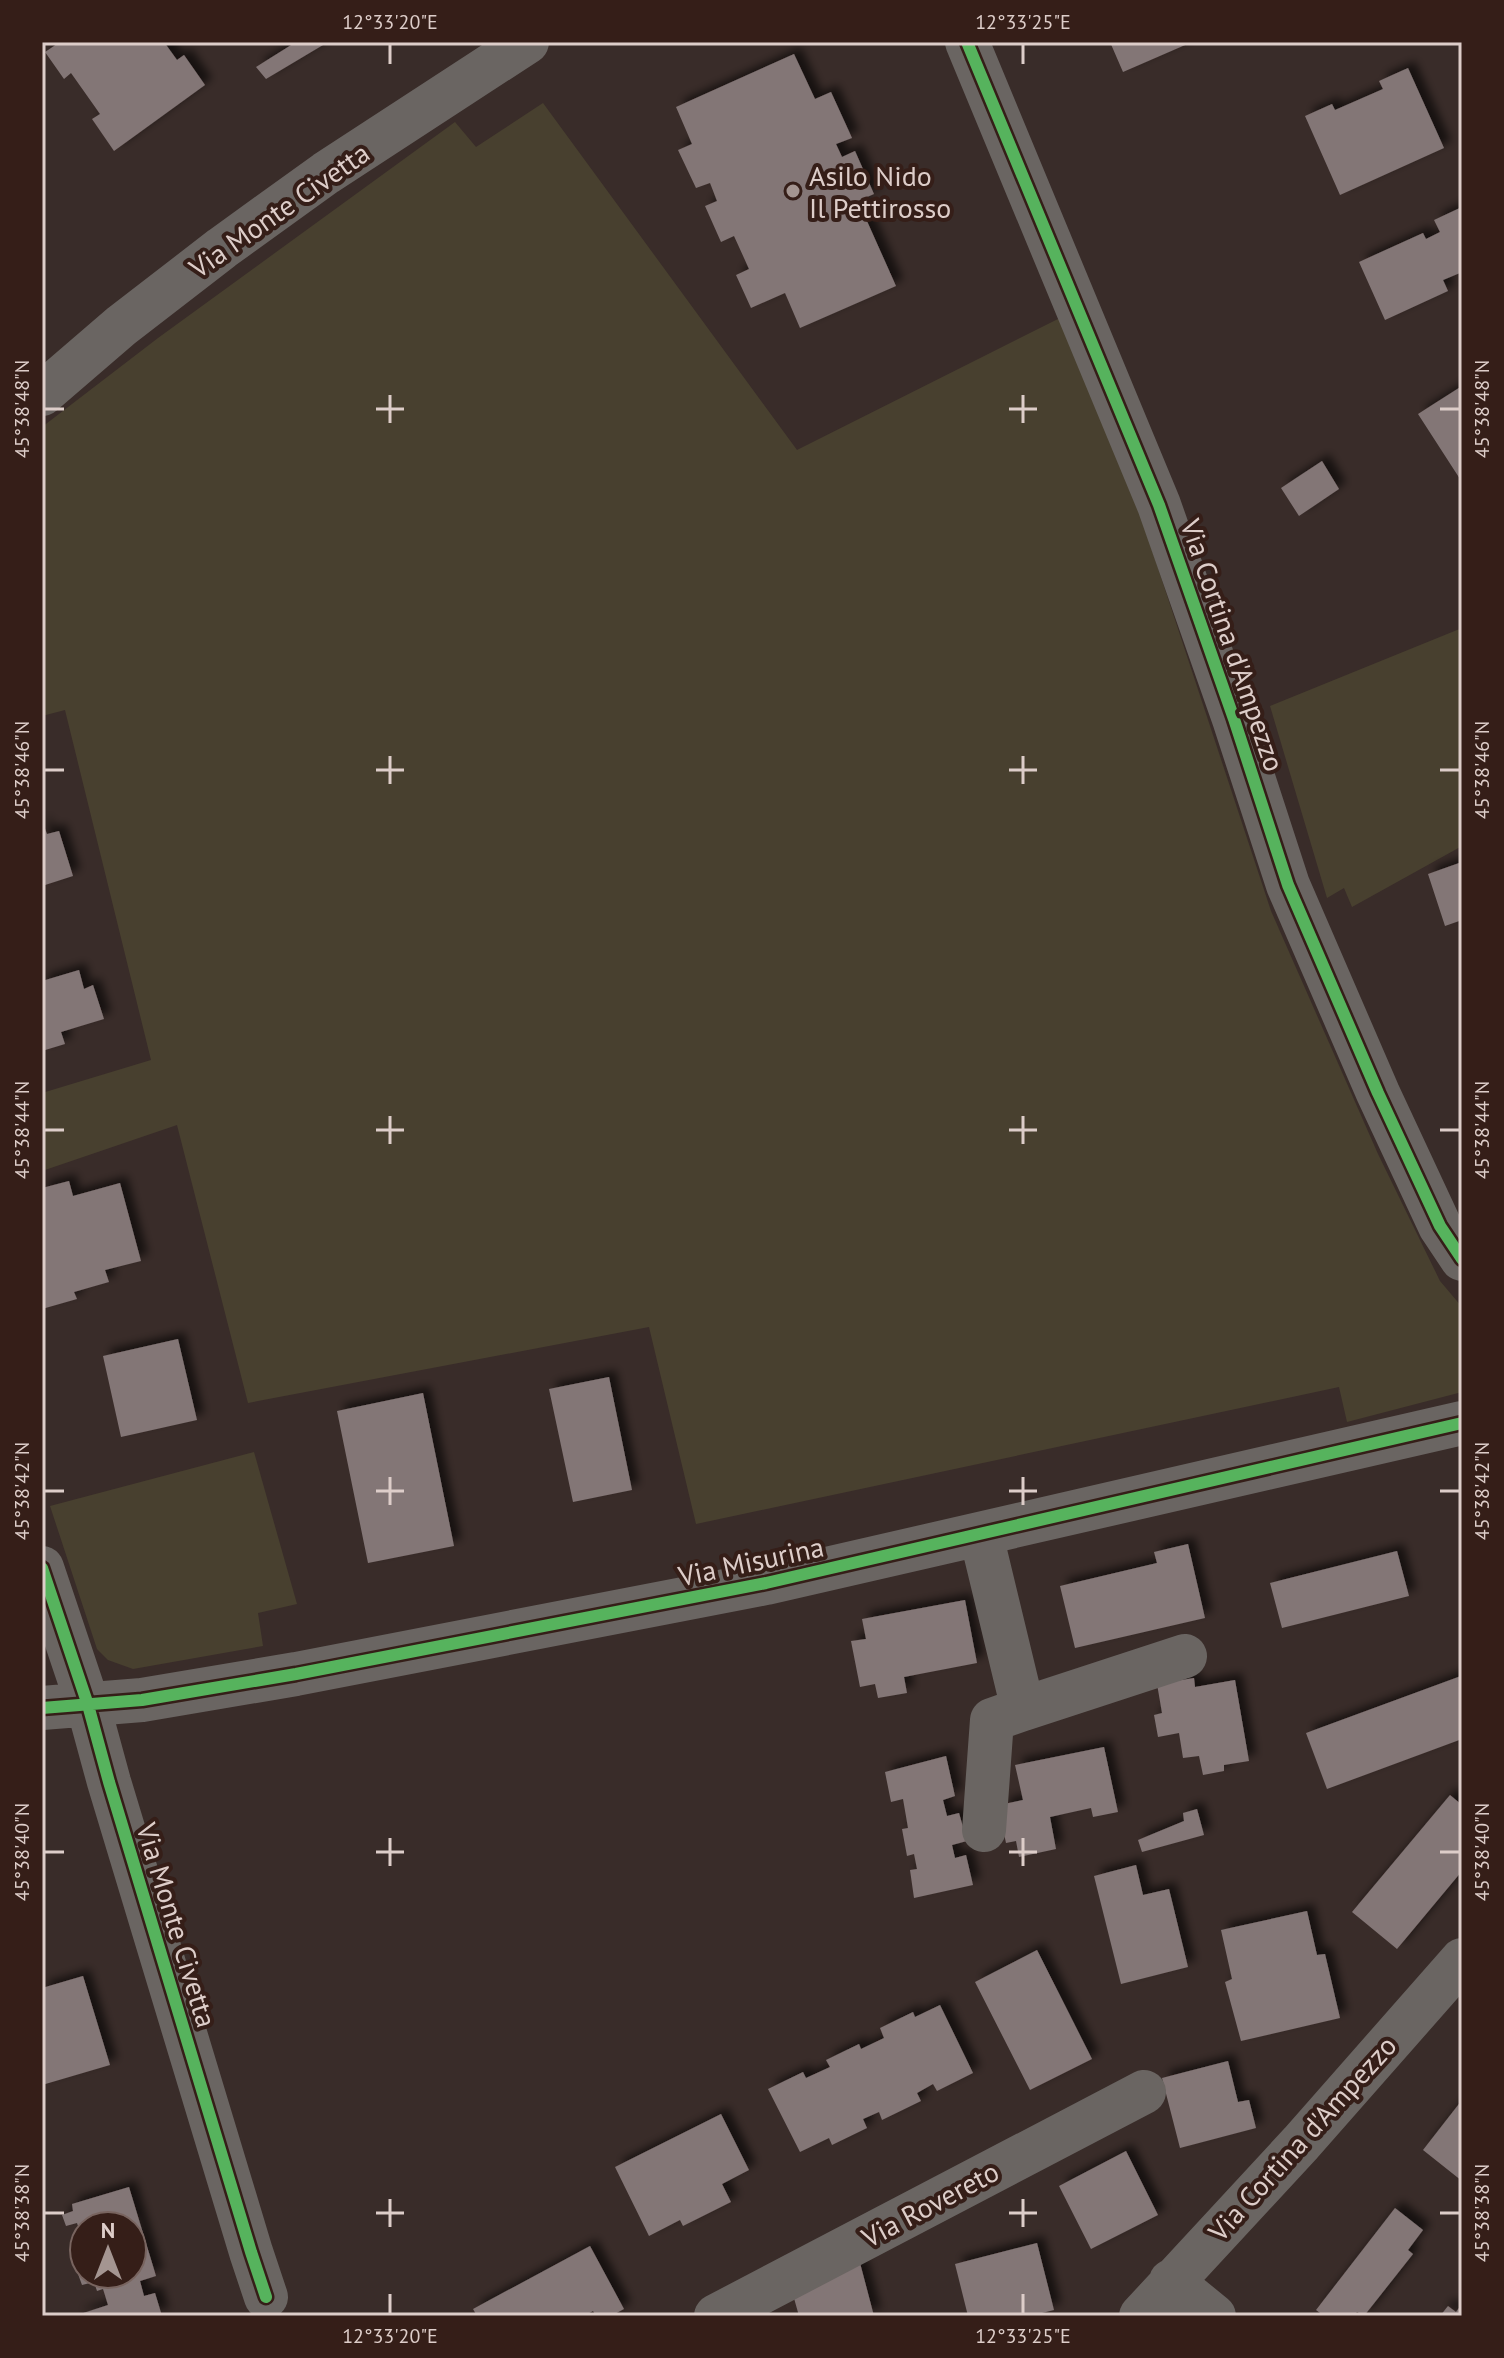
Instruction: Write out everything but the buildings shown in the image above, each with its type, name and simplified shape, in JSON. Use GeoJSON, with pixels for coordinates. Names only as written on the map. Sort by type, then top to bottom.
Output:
{"type":"FeatureCollection","features":[{"type":"Feature","properties":{"kind":"street","name":"Via Monte Civetta"},"geometry":{"type":"LineString","coordinates":[[42,394],[121,326],[222,248],[326,173],[527,42]]}},
{"type":"Feature","properties":{"kind":"street","name":"Via Cortina d'Ampezzo"},"geometry":{"type":"LineString","coordinates":[[967,42],[1159,505],[1288,885],[1378,1093],[1440,1226],[1462,1259]]}},
{"type":"Feature","properties":{"kind":"street","name":"Via Misurina"},"geometry":{"type":"LineString","coordinates":[[42,1708],[142,1700],[218,1687],[485,1639],[766,1583],[1462,1423]]}},
{"type":"Feature","properties":{"kind":"street"},"geometry":{"type":"LineString","coordinates":[[981,1535],[1023,1709]]}},
{"type":"Feature","properties":{"kind":"street","name":"Via Monte Civetta"},"geometry":{"type":"LineString","coordinates":[[42,1568],[88,1705],[266,2297]]}},
{"type":"Feature","properties":{"kind":"street"},"geometry":{"type":"LineString","coordinates":[[984,1830],[992,1720],[1185,1656]]}},
{"type":"Feature","properties":{"kind":"street","name":"Via Cortina d'Ampezzo"},"geometry":{"type":"LineString","coordinates":[[1141,2316],[1301,2143],[1462,1960]]}},
{"type":"Feature","properties":{"kind":"street","name":"Via Rovereto"},"geometry":{"type":"LineString","coordinates":[[716,2316],[1144,2092]]}},
{"type":"Feature","properties":{"kind":"street"},"geometry":{"type":"LineString","coordinates":[[1171,2281],[1214,2316]]}},
{"type":"Feature","properties":{"kind":"shaded area"},"geometry":{"type":"Polygon","coordinates":[[[543,103],[797,450],[1060,318],[1124,465],[1271,911],[1378,1154],[1440,1281],[1462,1307],[1462,1392],[1347,1422],[1339,1387],[696,1524],[649,1327],[248,1403],[177,1125],[42,1171],[42,1093],[151,1060],[65,710],[42,716],[42,427],[158,338],[455,122],[476,147],[543,103]]]}},
{"type":"Feature","properties":{"kind":"shaded area"},"geometry":{"type":"Polygon","coordinates":[[[1462,628],[1462,846],[1352,907],[1344,888],[1327,898],[1270,706],[1462,628]]]}},
{"type":"Feature","properties":{"kind":"shaded area"},"geometry":{"type":"Polygon","coordinates":[[[254,1452],[297,1604],[258,1613],[263,1646],[133,1669],[108,1660],[97,1649],[50,1506],[254,1452]]]}},
{"type":"Feature","properties":{"kind":"cycle path"},"geometry":{"type":"LineString","coordinates":[[967,42],[1159,505],[1288,885],[1378,1093],[1440,1226],[1462,1259]]}},
{"type":"Feature","properties":{"kind":"cycle path"},"geometry":{"type":"LineString","coordinates":[[42,1708],[142,1700],[296,1674],[766,1583],[1462,1423]]}},
{"type":"Feature","properties":{"kind":"cycle path"},"geometry":{"type":"LineString","coordinates":[[42,1568],[88,1705],[266,2297]]}},
{"type":"Feature","properties":{"kind":"place","name":"Asilo Nido Il Pettirosso"},"geometry":{"type":"Point","coordinates":[793,191]}}]}
